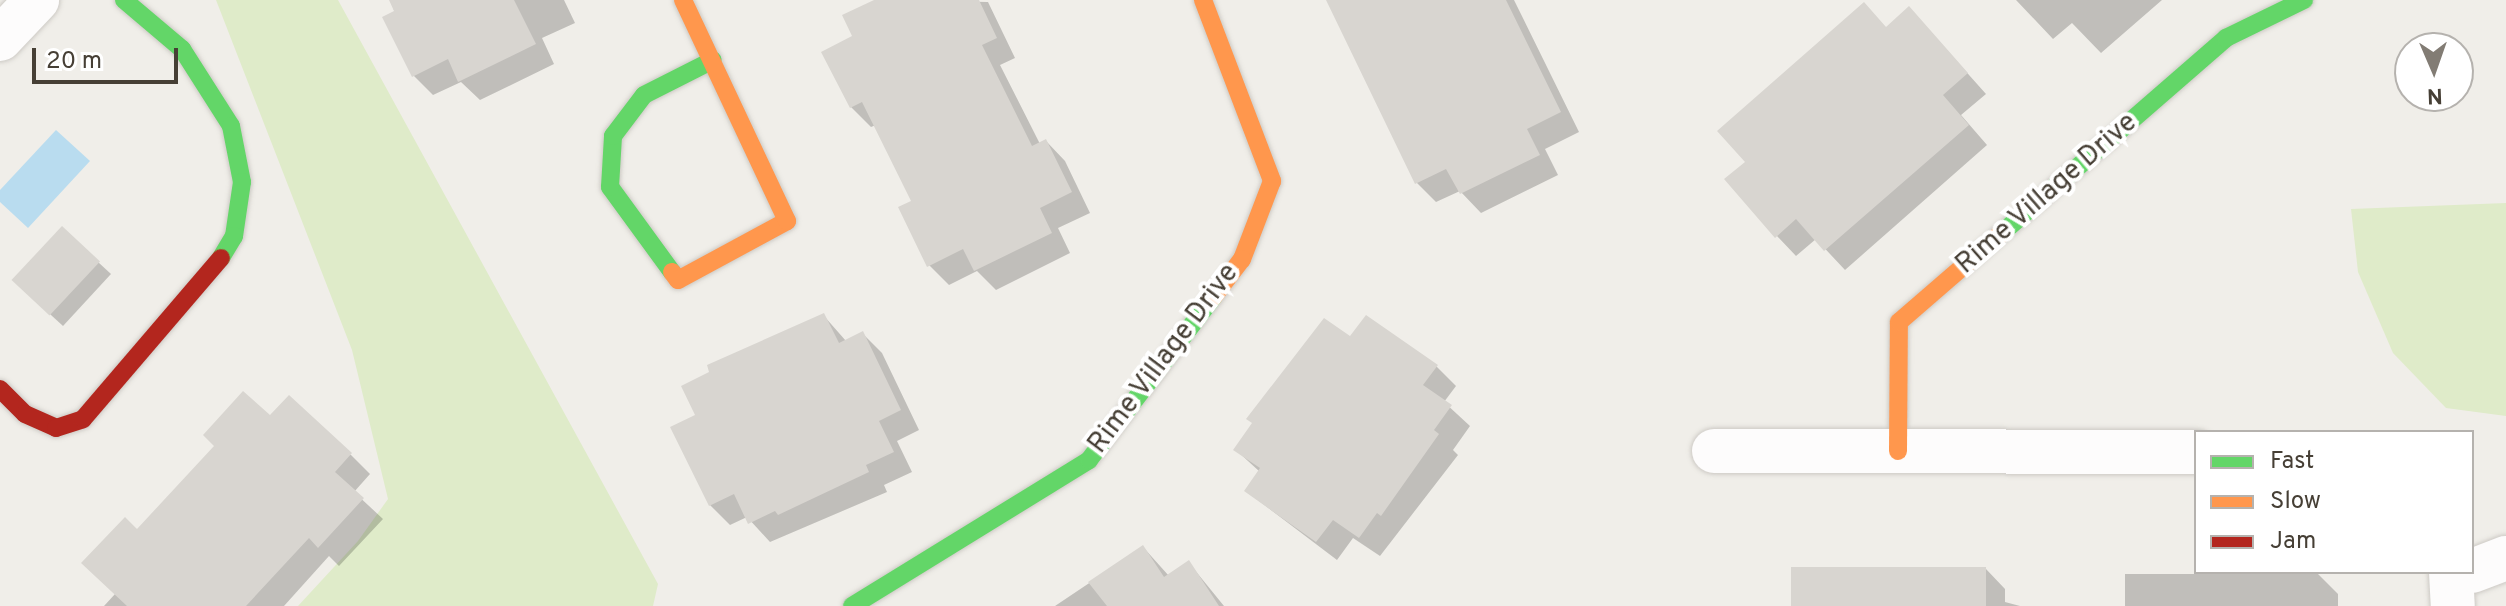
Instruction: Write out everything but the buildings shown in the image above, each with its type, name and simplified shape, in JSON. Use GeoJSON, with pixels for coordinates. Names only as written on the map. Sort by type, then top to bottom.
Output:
{"type":"FeatureCollection","features":[{"type":"Feature","properties":{"kind":"street"},"geometry":{"type":"LineString","coordinates":[[0,39],[37,0]]}},
{"type":"Feature","properties":{"kind":"street"},"geometry":{"type":"LineString","coordinates":[[0,389],[25,414],[56,428],[83,419],[211,276],[234,236],[242,182],[231,126],[182,49],[124,0]]}},
{"type":"Feature","properties":{"kind":"street"},"geometry":{"type":"LineString","coordinates":[[683,0],[713,60],[787,221],[678,280],[610,187],[613,136],[644,95],[713,60]]}},
{"type":"Feature","properties":{"kind":"street","name":"Rime Village Drive"},"geometry":{"type":"LineString","coordinates":[[852,606],[1089,460],[1242,259],[1272,181],[1203,0]]}},
{"type":"Feature","properties":{"kind":"street","name":"Rime Village Drive"},"geometry":{"type":"LineString","coordinates":[[1898,451],[1899,322],[2226,38],[2304,0]]}},
{"type":"Feature","properties":{"kind":"street"},"geometry":{"type":"LineString","coordinates":[[1714,451],[2194,452]]}},
{"type":"Feature","properties":{"kind":"street"},"geometry":{"type":"LineString","coordinates":[[2474,572],[2506,558]]}},
{"type":"Feature","properties":{"kind":"green space"},"geometry":{"type":"Polygon","coordinates":[[[216,0],[338,0],[658,584],[653,606],[298,606],[358,541],[388,499],[352,350],[216,0]]]}},
{"type":"Feature","properties":{"kind":"green space"},"geometry":{"type":"Polygon","coordinates":[[[2506,203],[2506,416],[2446,408],[2393,353],[2358,272],[2351,209],[2506,203]]]}},
{"type":"Feature","properties":{"kind":"water"},"geometry":{"type":"Polygon","coordinates":[[[56,130],[90,161],[28,228],[0,202],[0,190],[56,130]]]}},
{"type":"Feature","properties":{"kind":"traffic: fast"},"geometry":{"type":"LineString","coordinates":[[124,0],[182,49],[231,126],[242,182],[234,236],[221,258]]}},
{"type":"Feature","properties":{"kind":"traffic: fast"},"geometry":{"type":"LineString","coordinates":[[2003,232],[2226,38],[2304,0]]}},
{"type":"Feature","properties":{"kind":"traffic: fast"},"geometry":{"type":"LineString","coordinates":[[672,272],[610,187],[613,136],[644,95],[713,60]]}},
{"type":"Feature","properties":{"kind":"traffic: fast"},"geometry":{"type":"LineString","coordinates":[[852,606],[1089,460],[1213,297]]}},
{"type":"Feature","properties":{"kind":"traffic: slow"},"geometry":{"type":"LineString","coordinates":[[672,272],[678,280],[787,221],[683,0]]}},
{"type":"Feature","properties":{"kind":"traffic: slow"},"geometry":{"type":"LineString","coordinates":[[1203,0],[1272,181],[1242,259],[1213,297]]}},
{"type":"Feature","properties":{"kind":"traffic: slow"},"geometry":{"type":"LineString","coordinates":[[1898,451],[1899,322],[2003,232]]}},
{"type":"Feature","properties":{"kind":"traffic: jam"},"geometry":{"type":"LineString","coordinates":[[0,389],[25,414],[56,428],[83,419],[221,258]]}}]}
